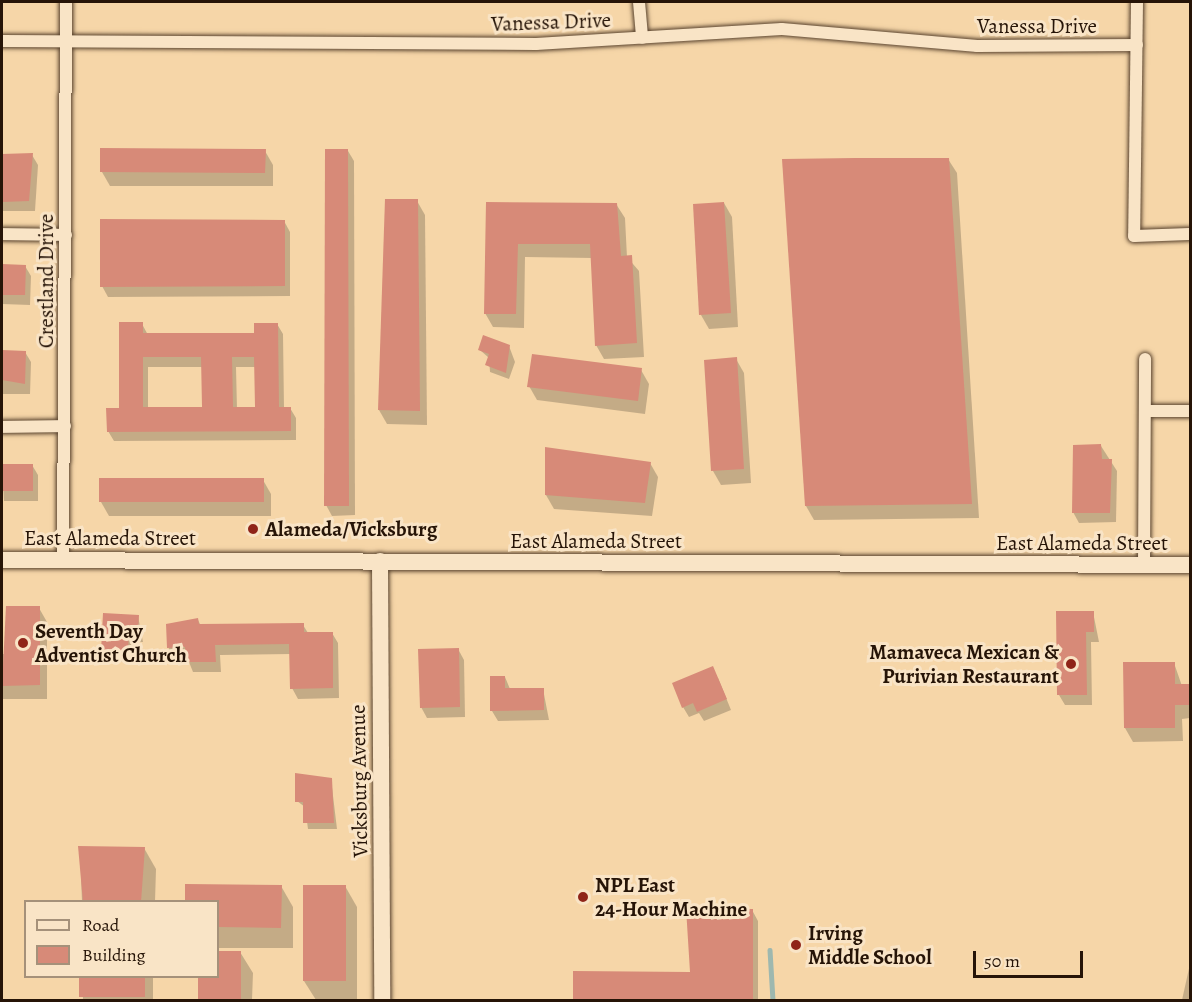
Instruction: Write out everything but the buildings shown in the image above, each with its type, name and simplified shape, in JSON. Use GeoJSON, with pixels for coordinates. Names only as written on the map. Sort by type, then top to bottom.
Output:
{"type":"FeatureCollection","features":[{"type":"Feature","properties":{"kind":"street","name":"Crestland Drive"},"geometry":{"type":"LineString","coordinates":[[63,560],[66,2]]}},
{"type":"Feature","properties":{"kind":"street"},"geometry":{"type":"LineString","coordinates":[[639,2],[642,38]]}},
{"type":"Feature","properties":{"kind":"street"},"geometry":{"type":"LineString","coordinates":[[1137,2],[1134,236],[1191,234]]}},
{"type":"Feature","properties":{"kind":"street","name":"Vanessa Drive"},"geometry":{"type":"LineString","coordinates":[[2,41],[537,44],[782,29],[977,46],[1137,45]]}},
{"type":"Feature","properties":{"kind":"street"},"geometry":{"type":"LineString","coordinates":[[2,234],[66,235]]}},
{"type":"Feature","properties":{"kind":"street"},"geometry":{"type":"LineString","coordinates":[[1144,565],[1149,411],[1145,359]]}},
{"type":"Feature","properties":{"kind":"street"},"geometry":{"type":"LineString","coordinates":[[1149,411],[1191,411]]}},
{"type":"Feature","properties":{"kind":"street"},"geometry":{"type":"LineString","coordinates":[[2,427],[65,426]]}},
{"type":"Feature","properties":{"kind":"street","name":"East Alameda Street"},"geometry":{"type":"LineString","coordinates":[[2,560],[1191,565]]}},
{"type":"Feature","properties":{"kind":"street","name":"Vicksburg Avenue"},"geometry":{"type":"LineString","coordinates":[[380,561],[382,1000]]}},
{"type":"Feature","properties":{"kind":"waterway"},"geometry":{"type":"LineString","coordinates":[[770,950],[773,1000]]}},
{"type":"Feature","properties":{"kind":"place","name":"Alameda/Vicksburg"},"geometry":{"type":"Point","coordinates":[253,529]}},
{"type":"Feature","properties":{"kind":"place","name":"Seventh Day Adventist Church"},"geometry":{"type":"Point","coordinates":[23,643]}},
{"type":"Feature","properties":{"kind":"place","name":"Mamaveca Mexican & Purivian Restaurant"},"geometry":{"type":"Point","coordinates":[1071,664]}},
{"type":"Feature","properties":{"kind":"place","name":"NPL East 24-Hour Machine"},"geometry":{"type":"Point","coordinates":[583,897]}},
{"type":"Feature","properties":{"kind":"place","name":"Irving Middle School"},"geometry":{"type":"Point","coordinates":[796,945]}}]}
